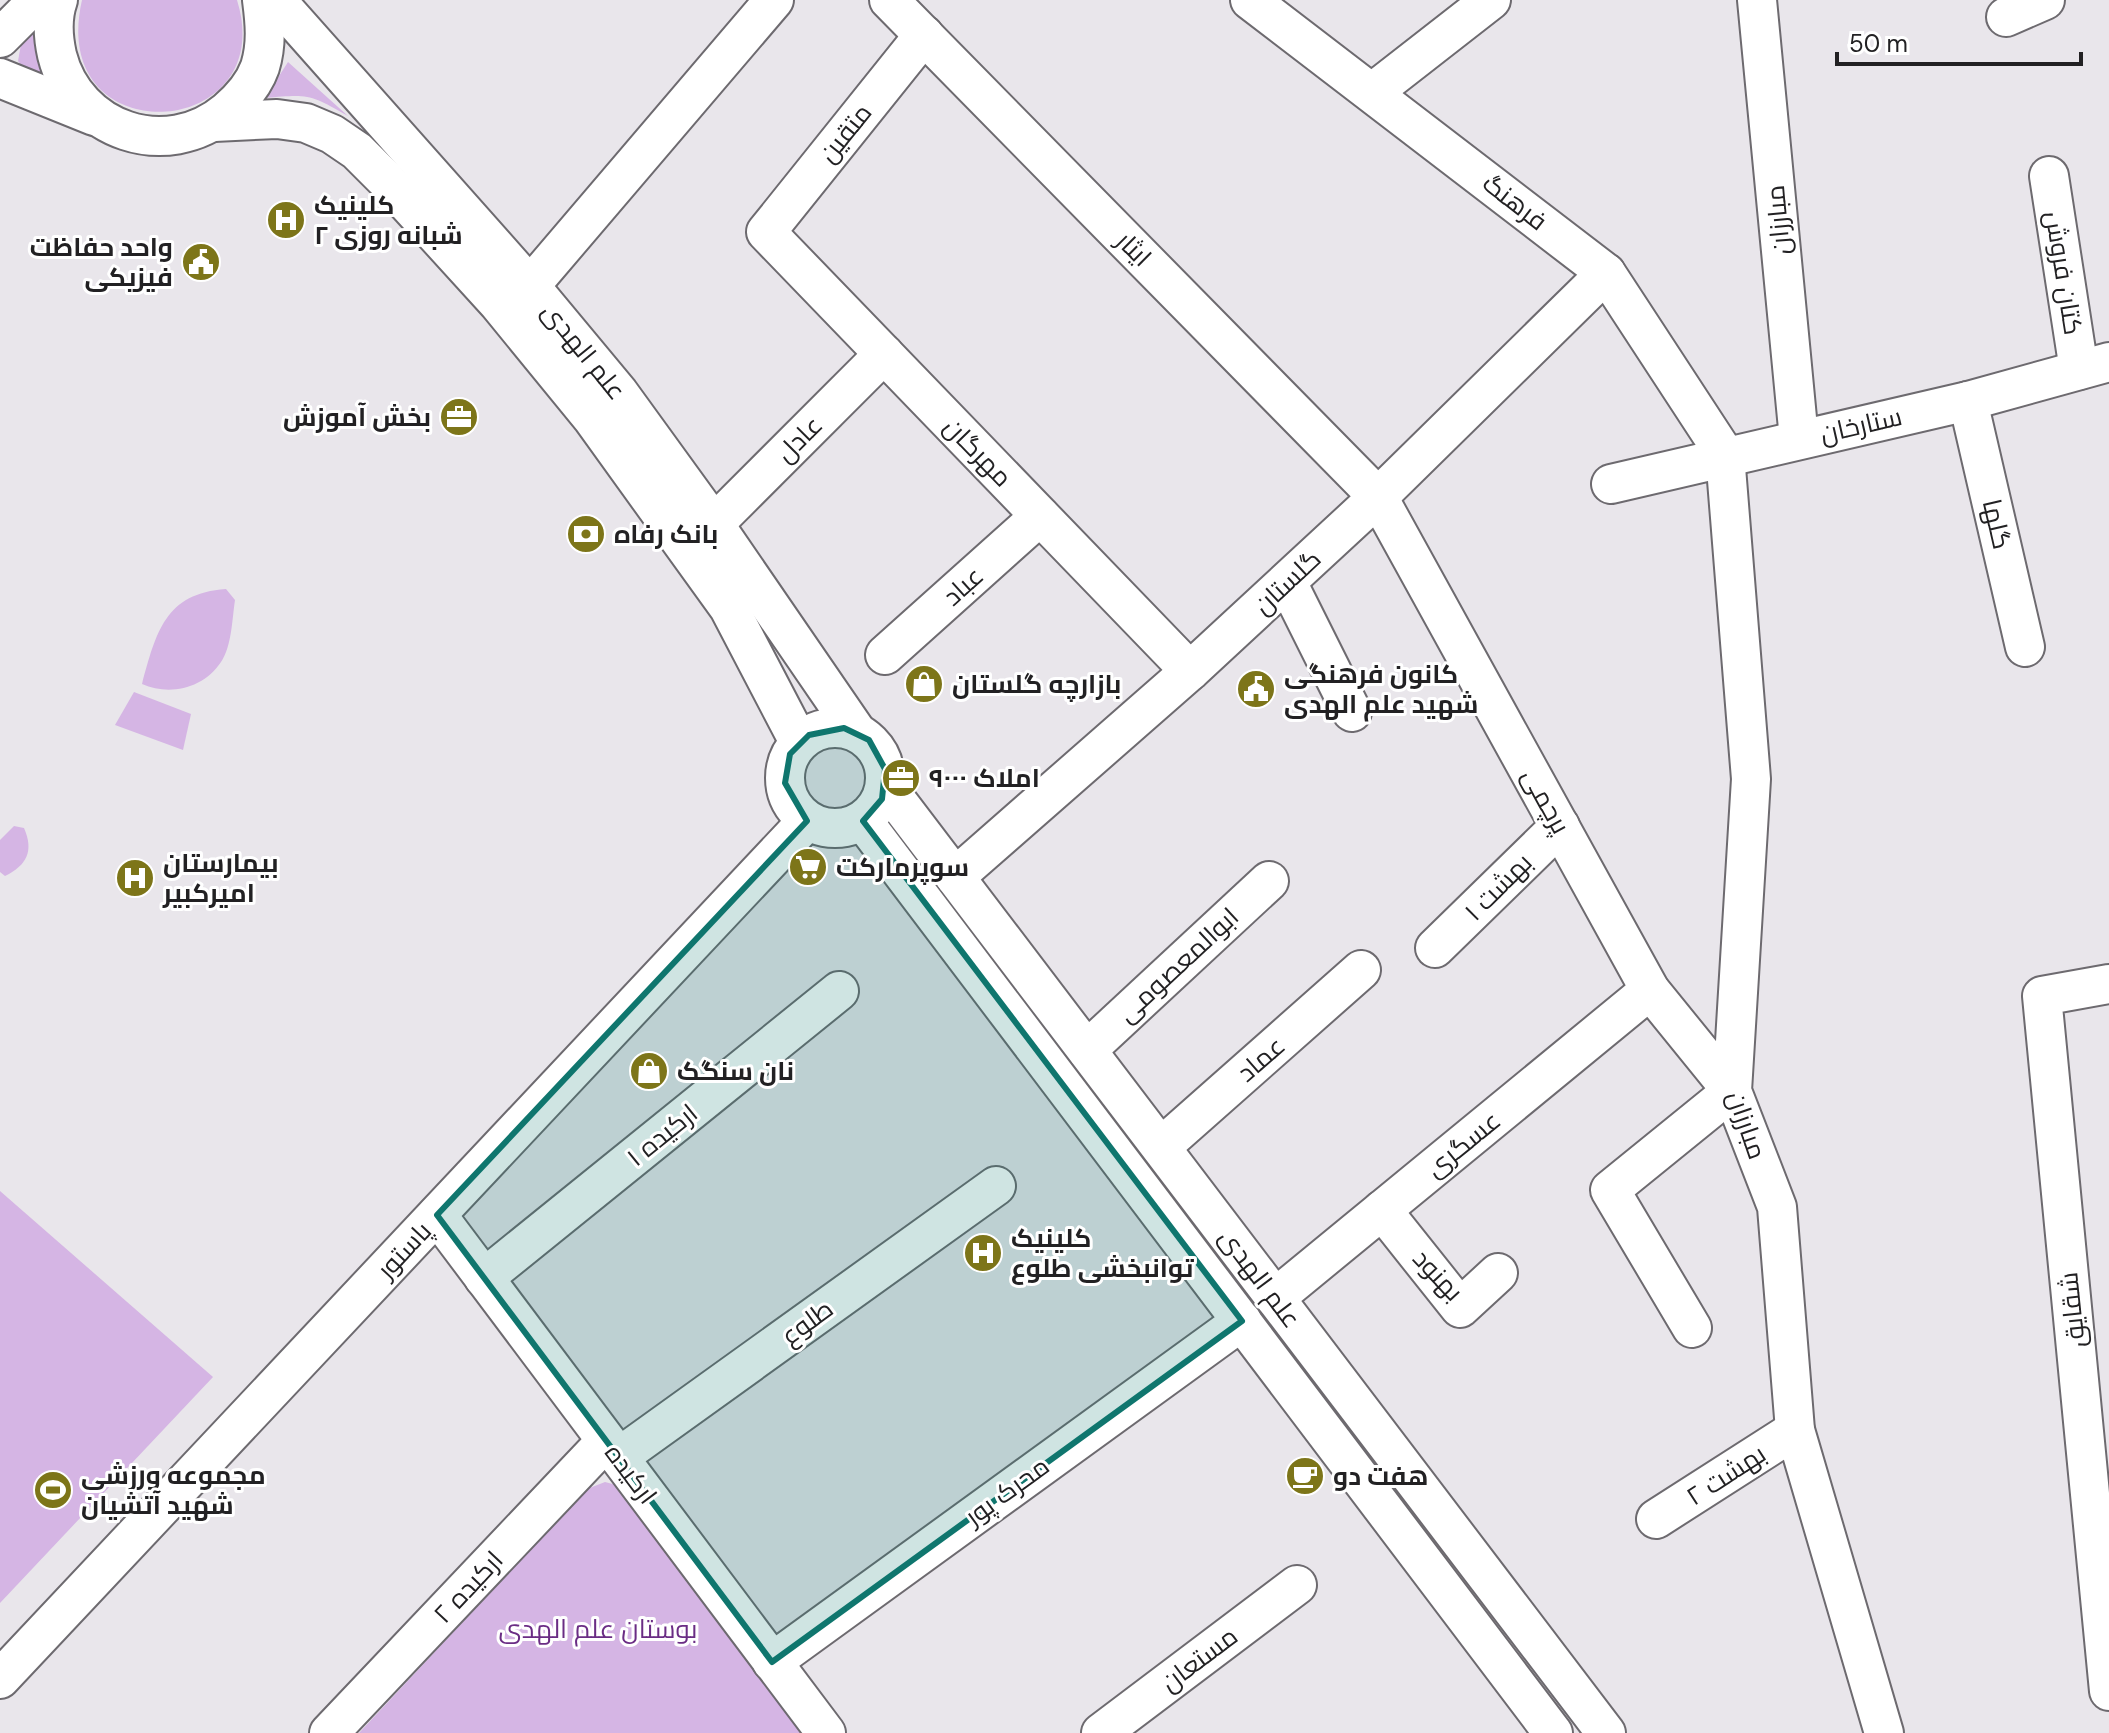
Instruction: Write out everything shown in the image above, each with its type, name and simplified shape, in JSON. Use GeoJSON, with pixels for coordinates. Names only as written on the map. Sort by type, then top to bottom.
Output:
{"type":"FeatureCollection","features":[{"type":"Feature","properties":{"kind":"street"},"geometry":{"type":"LineString","coordinates":[[0,38],[38,0]]}},
{"type":"Feature","properties":{"kind":"street"},"geometry":{"type":"LineString","coordinates":[[58,0],[53,40],[61,71],[77,98],[101,120]]}},
{"type":"Feature","properties":{"kind":"street"},"geometry":{"type":"LineString","coordinates":[[0,78],[129,132],[158,137],[188,133],[214,122],[241,99],[259,69],[267,33],[262,0]]}},
{"type":"Feature","properties":{"kind":"street","name":"علم الهدی"},"geometry":{"type":"LineString","coordinates":[[276,0],[530,286],[619,393],[714,524],[856,731]]}},
{"type":"Feature","properties":{"kind":"street"},"geometry":{"type":"LineString","coordinates":[[530,286],[774,0]]}},
{"type":"Feature","properties":{"kind":"street","name":"ایثار"},"geometry":{"type":"LineString","coordinates":[[889,0],[1378,497]]}},
{"type":"Feature","properties":{"kind":"street"},"geometry":{"type":"LineString","coordinates":[[1373,92],[1491,0]]}},
{"type":"Feature","properties":{"kind":"street","name":"مبارزان"},"geometry":{"type":"LineString","coordinates":[[1757,0],[1799,439]]}},
{"type":"Feature","properties":{"kind":"street"},"geometry":{"type":"LineString","coordinates":[[2006,17],[2045,0]]}},
{"type":"Feature","properties":{"kind":"street","name":"فرهنگ"},"geometry":{"type":"LineString","coordinates":[[1265,4],[1606,273],[1725,455]]}},
{"type":"Feature","properties":{"kind":"street","name":"متقین"},"geometry":{"type":"LineString","coordinates":[[766,232],[924,35]]}},
{"type":"Feature","properties":{"kind":"street","name":"علم الهدی"},"geometry":{"type":"LineString","coordinates":[[214,122],[277,119],[306,123],[332,134],[357,151],[386,180],[498,303],[592,418],[729,608],[799,742]]}},
{"type":"Feature","properties":{"kind":"street","name":"کتان فروش"},"geometry":{"type":"LineString","coordinates":[[2049,176],[2094,366]]}},
{"type":"Feature","properties":{"kind":"street","name":"مهرگان"},"geometry":{"type":"LineString","coordinates":[[766,232],[1190,671]]}},
{"type":"Feature","properties":{"kind":"street","name":"گلستان"},"geometry":{"type":"LineString","coordinates":[[955,877],[1287,582],[1606,273]]}},
{"type":"Feature","properties":{"kind":"street","name":"عادل"},"geometry":{"type":"LineString","coordinates":[[714,524],[884,354]]}},
{"type":"Feature","properties":{"kind":"street","name":"ستارخان"},"geometry":{"type":"LineString","coordinates":[[1611,484],[1725,455],[1968,401],[2094,366]]}},
{"type":"Feature","properties":{"kind":"street","name":"گلها"},"geometry":{"type":"LineString","coordinates":[[1968,401],[2025,647]]}},
{"type":"Feature","properties":{"kind":"street","name":"مبارزان"},"geometry":{"type":"LineString","coordinates":[[1725,455],[1751,779],[1732,1091],[1777,1207],[1795,1430],[1884,1733]]}},
{"type":"Feature","properties":{"kind":"street","name":"پرچمی"},"geometry":{"type":"LineString","coordinates":[[1378,497],[1650,990],[1732,1091]]}},
{"type":"Feature","properties":{"kind":"street","name":"عباد"},"geometry":{"type":"LineString","coordinates":[[885,655],[1040,516]]}},
{"type":"Feature","properties":{"kind":"street"},"geometry":{"type":"LineString","coordinates":[[1287,582],[1352,712]]}},
{"type":"Feature","properties":{"kind":"street"},"geometry":{"type":"LineString","coordinates":[[832,727],[856,731],[880,753],[885,769],[882,799],[863,821],[845,828],[825,828],[807,821],[789,798],[785,783],[790,754],[799,742],[820,730],[832,727]]}},
{"type":"Feature","properties":{"kind":"street","name":"علم الهدی"},"geometry":{"type":"LineString","coordinates":[[885,785],[1606,1733]]}},
{"type":"Feature","properties":{"kind":"street","name":"پاستور"},"geometry":{"type":"LineString","coordinates":[[0,1679],[807,821]]}},
{"type":"Feature","properties":{"kind":"street","name":"علم الهدی"},"geometry":{"type":"LineString","coordinates":[[863,821],[1553,1733]]}},
{"type":"Feature","properties":{"kind":"street","name":"بهشت ۱"},"geometry":{"type":"LineString","coordinates":[[1435,948],[1560,826]]}},
{"type":"Feature","properties":{"kind":"street","name":"ابوالمعصومی"},"geometry":{"type":"LineString","coordinates":[[1087,1050],[1269,881]]}},
{"type":"Feature","properties":{"kind":"street","name":"عماد"},"geometry":{"type":"LineString","coordinates":[[1161,1147],[1361,970]]}},
{"type":"Feature","properties":{"kind":"street","name":"شقایق"},"geometry":{"type":"LineString","coordinates":[[2109,984],[2042,996],[2109,1691]]}},
{"type":"Feature","properties":{"kind":"street","name":"عسگری"},"geometry":{"type":"LineString","coordinates":[[1275,1298],[1650,990]]}},
{"type":"Feature","properties":{"kind":"street","name":"ارکیده ١"},"geometry":{"type":"LineString","coordinates":[[484,1278],[839,991]]}},
{"type":"Feature","properties":{"kind":"street"},"geometry":{"type":"LineString","coordinates":[[1692,1328],[1610,1190],[1732,1091]]}},
{"type":"Feature","properties":{"kind":"street","name":"طلوع"},"geometry":{"type":"LineString","coordinates":[[613,1449],[996,1186]]}},
{"type":"Feature","properties":{"kind":"street","name":"بهنود"},"geometry":{"type":"LineString","coordinates":[[1382,1210],[1460,1308],[1498,1273]]}},
{"type":"Feature","properties":{"kind":"street","name":"ارکیده"},"geometry":{"type":"LineString","coordinates":[[437,1215],[826,1733]]}},
{"type":"Feature","properties":{"kind":"street","name":"محرک پور"},"geometry":{"type":"LineString","coordinates":[[772,1662],[1242,1321]]}},
{"type":"Feature","properties":{"kind":"street","name":"بهشت ۲"},"geometry":{"type":"LineString","coordinates":[[1656,1519],[1795,1430]]}},
{"type":"Feature","properties":{"kind":"street","name":"ارکیده ۲"},"geometry":{"type":"LineString","coordinates":[[329,1733],[613,1449]]}},
{"type":"Feature","properties":{"kind":"street","name":"مستعان"},"geometry":{"type":"LineString","coordinates":[[1101,1733],[1297,1585]]}},
{"type":"Feature","properties":{"kind":"highlighted area"},"geometry":{"type":"Polygon","coordinates":[[[844,728],[869,740],[885,769],[882,799],[863,821],[1242,1321],[772,1662],[437,1215],[807,821],[785,783],[790,754],[809,735],[844,728]]]}},
{"type":"Feature","properties":{"kind":"green space"},"geometry":{"type":"Polygon","coordinates":[[[82,0],[237,0],[241,47],[226,82],[198,103],[162,112],[127,106],[97,86],[80,51],[82,0]]]}},
{"type":"Feature","properties":{"kind":"green space"},"geometry":{"type":"Polygon","coordinates":[[[37,29],[51,83],[33,81],[18,61],[22,39],[37,29]]]}},
{"type":"Feature","properties":{"kind":"green space"},"geometry":{"type":"Polygon","coordinates":[[[288,62],[348,116],[309,97],[265,98],[288,62]]]}},
{"type":"Feature","properties":{"kind":"green space"},"geometry":{"type":"Polygon","coordinates":[[[226,589],[235,600],[231,632],[225,656],[214,671],[185,688],[152,688],[142,684],[152,648],[166,619],[176,607],[205,592],[226,589]]]}},
{"type":"Feature","properties":{"kind":"green space"},"geometry":{"type":"Polygon","coordinates":[[[134,692],[191,714],[183,750],[115,725],[134,692]]]}},
{"type":"Feature","properties":{"kind":"green space"},"geometry":{"type":"Polygon","coordinates":[[[14,826],[24,828],[28,850],[19,867],[5,876],[0,872],[0,840],[14,826]]]}},
{"type":"Feature","properties":{"kind":"green space","name":"مجموعه ورزشی شهید آتشیان"},"geometry":{"type":"Polygon","coordinates":[[[0,1191],[213,1377],[0,1603],[0,1191]]]}},
{"type":"Feature","properties":{"kind":"green space","name":"بوستان علم الهدی"},"geometry":{"type":"Polygon","coordinates":[[[605,1482],[620,1486],[805,1733],[359,1733],[587,1489],[605,1482]]]}},
{"type":"Feature","properties":{"kind":"place","name":"کلینیک شبانه روزی ۲"},"geometry":{"type":"Point","coordinates":[286,220]}},
{"type":"Feature","properties":{"kind":"place","name":"واحد حفاظت فیزیکی"},"geometry":{"type":"Point","coordinates":[201,262]}},
{"type":"Feature","properties":{"kind":"place","name":"بخش آموزش"},"geometry":{"type":"Point","coordinates":[459,417]}},
{"type":"Feature","properties":{"kind":"place","name":"بانک رفاه"},"geometry":{"type":"Point","coordinates":[586,534]}},
{"type":"Feature","properties":{"kind":"place","name":"بازارچه گلستان"},"geometry":{"type":"Point","coordinates":[924,684]}},
{"type":"Feature","properties":{"kind":"place","name":"کانون فرهنگی شهید علم الهدی"},"geometry":{"type":"Point","coordinates":[1256,689]}},
{"type":"Feature","properties":{"kind":"place","name":"املاک ۹۰۰۰"},"geometry":{"type":"Point","coordinates":[901,778]}},
{"type":"Feature","properties":{"kind":"place","name":"سوپرمارکت"},"geometry":{"type":"Point","coordinates":[808,867]}},
{"type":"Feature","properties":{"kind":"place","name":"بیمارستان امیرکبیر"},"geometry":{"type":"Point","coordinates":[135,878]}},
{"type":"Feature","properties":{"kind":"place","name":"نان سنگک"},"geometry":{"type":"Point","coordinates":[649,1071]}},
{"type":"Feature","properties":{"kind":"place","name":"کلینیک توانبخشی طلوع"},"geometry":{"type":"Point","coordinates":[983,1253]}},
{"type":"Feature","properties":{"kind":"place","name":"هفت دو"},"geometry":{"type":"Point","coordinates":[1305,1476]}},
{"type":"Feature","properties":{"kind":"place","name":"مجموعه ورزشی شهید آتشیان"},"geometry":{"type":"Point","coordinates":[53,1490]}}]}
